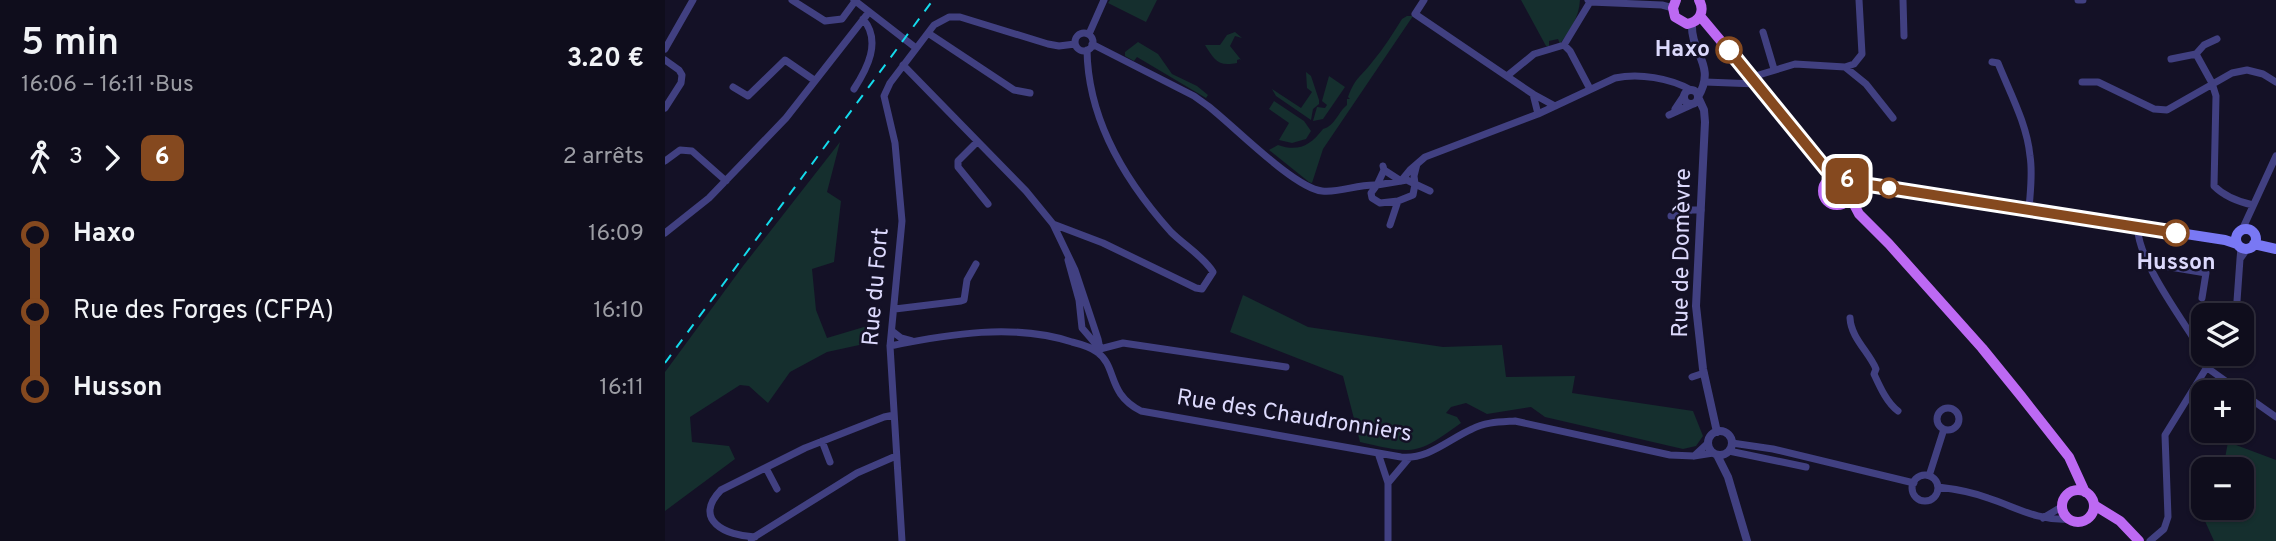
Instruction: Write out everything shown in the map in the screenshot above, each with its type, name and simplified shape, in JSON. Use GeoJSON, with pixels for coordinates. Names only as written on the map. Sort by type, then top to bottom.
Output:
{"type":"FeatureCollection","features":[{"type":"Feature","properties":{"kind":"main road"},"geometry":{"type":"LineString","coordinates":[[1696,20],[1702,6],[1699,0]]}},
{"type":"Feature","properties":{"kind":"main road"},"geometry":{"type":"LineString","coordinates":[[1674,4],[1678,21],[1696,20],[1755,80],[1836,177],[1848,182],[2274,248]]}},
{"type":"Feature","properties":{"kind":"main road"},"geometry":{"type":"LineString","coordinates":[[1814,152],[1825,185],[1825,198],[1867,223]]}},
{"type":"Feature","properties":{"kind":"main road"},"geometry":{"type":"LineString","coordinates":[[1825,185],[1836,177]]}},
{"type":"Feature","properties":{"kind":"main road"},"geometry":{"type":"LineString","coordinates":[[1848,182],[1859,214],[1982,348],[2069,457],[2085,492],[2090,496],[2093,510]]}},
{"type":"Feature","properties":{"kind":"main road"},"geometry":{"type":"LineString","coordinates":[[1837,205],[1843,204],[1851,195],[1870,185]]}},
{"type":"Feature","properties":{"kind":"main road"},"geometry":{"type":"LineString","coordinates":[[2072,492],[2074,466]]}},
{"type":"Feature","properties":{"kind":"main road"},"geometry":{"type":"LineString","coordinates":[[2085,492],[2072,492],[2065,498],[2063,506],[2069,519],[2081,522],[2093,510]]}},
{"type":"Feature","properties":{"kind":"main road"},"geometry":{"type":"LineString","coordinates":[[2093,510],[2120,521],[2139,541]]}},
{"type":"Feature","properties":{"kind":"street"},"geometry":{"type":"LineString","coordinates":[[665,49],[693,0]]}},
{"type":"Feature","properties":{"kind":"street"},"geometry":{"type":"LineString","coordinates":[[792,0],[825,21],[842,19],[855,0],[916,48]]}},
{"type":"Feature","properties":{"kind":"street"},"geometry":{"type":"LineString","coordinates":[[1089,34],[1104,0]]}},
{"type":"Feature","properties":{"kind":"street"},"geometry":{"type":"LineString","coordinates":[[1425,0],[1415,14],[1555,106]]}},
{"type":"Feature","properties":{"kind":"street"},"geometry":{"type":"LineString","coordinates":[[1696,20],[1691,30],[1704,62],[1705,81],[1696,102],[1671,114],[1686,94],[1705,81],[1755,80],[1774,69],[1795,64],[1845,67],[1854,64],[1862,54],[1859,0]]}},
{"type":"Feature","properties":{"kind":"street"},"geometry":{"type":"LineString","coordinates":[[1903,0],[1904,36]]}},
{"type":"Feature","properties":{"kind":"street"},"geometry":{"type":"LineString","coordinates":[[1507,76],[1534,54],[1564,45],[1589,1],[1674,4]]}},
{"type":"Feature","properties":{"kind":"street"},"geometry":{"type":"LineString","coordinates":[[665,233],[709,198],[786,118],[869,12]]}},
{"type":"Feature","properties":{"kind":"street"},"geometry":{"type":"LineString","coordinates":[[1030,93],[1014,90],[928,33],[949,16],[1048,44],[1075,44]]}},
{"type":"Feature","properties":{"kind":"street"},"geometry":{"type":"LineString","coordinates":[[854,89],[865,73],[871,54],[869,26],[863,19]]}},
{"type":"Feature","properties":{"kind":"street","name":"Rue du Fort"},"geometry":{"type":"LineString","coordinates":[[902,541],[890,346],[902,221],[895,143],[884,96],[903,65],[928,33]]}},
{"type":"Feature","properties":{"kind":"street"},"geometry":{"type":"LineString","coordinates":[[1763,33],[1774,69]]}},
{"type":"Feature","properties":{"kind":"street"},"geometry":{"type":"LineString","coordinates":[[1089,34],[1080,34],[1076,38],[1078,49],[1090,47],[1208,106],[1301,184],[1321,191],[1331,191],[1364,183],[1377,185],[1407,180],[1431,191],[1398,201],[1375,201]]}},
{"type":"Feature","properties":{"kind":"street"},"geometry":{"type":"LineString","coordinates":[[1053,224],[1103,243],[1196,288],[1202,289],[1213,272],[1149,208],[1121,167],[1091,94],[1087,73],[1092,38],[1089,34]]}},
{"type":"Feature","properties":{"kind":"street"},"geometry":{"type":"LineString","coordinates":[[2171,59],[2196,54],[2204,45],[2217,39]]}},
{"type":"Feature","properties":{"kind":"street"},"geometry":{"type":"LineString","coordinates":[[1564,45],[1570,51],[1590,89]]}},
{"type":"Feature","properties":{"kind":"street"},"geometry":{"type":"LineString","coordinates":[[2196,54],[2213,83],[2216,96],[2214,186],[2239,202],[2253,205]]}},
{"type":"Feature","properties":{"kind":"street"},"geometry":{"type":"LineString","coordinates":[[665,60],[682,75],[681,83],[665,108]]}},
{"type":"Feature","properties":{"kind":"street"},"geometry":{"type":"LineString","coordinates":[[733,87],[748,96],[785,60],[814,80]]}},
{"type":"Feature","properties":{"kind":"street"},"geometry":{"type":"LineString","coordinates":[[1992,62],[1998,64],[2025,131],[2032,179],[2029,210]]}},
{"type":"Feature","properties":{"kind":"street"},"geometry":{"type":"LineString","coordinates":[[903,65],[1027,191],[1053,224],[1070,257],[1098,339],[1098,350]]}},
{"type":"Feature","properties":{"kind":"street"},"geometry":{"type":"LineString","coordinates":[[1845,67],[1866,84],[1893,118]]}},
{"type":"Feature","properties":{"kind":"street"},"geometry":{"type":"LineString","coordinates":[[2081,82],[2098,82],[2154,109],[2167,110],[2232,73],[2247,70],[2263,74],[2276,82]]}},
{"type":"Feature","properties":{"kind":"street"},"geometry":{"type":"LineString","coordinates":[[1401,181],[1425,157],[1538,114],[1607,80],[1625,76],[1666,79],[1678,84],[1686,94],[1686,103],[1704,115]]}},
{"type":"Feature","properties":{"kind":"street"},"geometry":{"type":"LineString","coordinates":[[1686,94],[1697,93],[1698,97]]}},
{"type":"Feature","properties":{"kind":"street"},"geometry":{"type":"LineString","coordinates":[[1533,94],[1538,114]]}},
{"type":"Feature","properties":{"kind":"street","name":"Rue de Domèvre"},"geometry":{"type":"LineString","coordinates":[[1698,97],[1704,115],[1696,306],[1704,373],[1717,432]]}},
{"type":"Feature","properties":{"kind":"street"},"geometry":{"type":"LineString","coordinates":[[977,142],[958,161],[958,167],[988,204]]}},
{"type":"Feature","properties":{"kind":"street"},"geometry":{"type":"LineString","coordinates":[[665,161],[680,150],[692,151],[726,181]]}},
{"type":"Feature","properties":{"kind":"street"},"geometry":{"type":"LineString","coordinates":[[2237,303],[2248,219],[2276,156]]}},
{"type":"Feature","properties":{"kind":"street"},"geometry":{"type":"LineString","coordinates":[[1413,195],[1416,164]]}},
{"type":"Feature","properties":{"kind":"street"},"geometry":{"type":"LineString","coordinates":[[1375,201],[1372,190],[1384,168],[1401,181]]}},
{"type":"Feature","properties":{"kind":"street"},"geometry":{"type":"LineString","coordinates":[[1357,185],[1364,188],[1390,221],[1398,201]]}},
{"type":"Feature","properties":{"kind":"street"},"geometry":{"type":"LineString","coordinates":[[1671,216],[1700,210]]}},
{"type":"Feature","properties":{"kind":"street"},"geometry":{"type":"LineString","coordinates":[[2138,227],[2139,244],[2191,334]]}},
{"type":"Feature","properties":{"kind":"street"},"geometry":{"type":"LineString","coordinates":[[1070,257],[1067,261],[1079,300],[1082,328],[1098,350]]}},
{"type":"Feature","properties":{"kind":"street"},"geometry":{"type":"LineString","coordinates":[[895,309],[964,300],[967,281],[976,264]]}},
{"type":"Feature","properties":{"kind":"street"},"geometry":{"type":"LineString","coordinates":[[2151,267],[2158,265],[2206,273],[2202,298]]}},
{"type":"Feature","properties":{"kind":"street"},"geometry":{"type":"LineString","coordinates":[[1850,318],[1864,352],[1873,362],[1876,369],[1874,374],[1894,410],[1898,411]]}},
{"type":"Feature","properties":{"kind":"street"},"geometry":{"type":"LineString","coordinates":[[892,331],[901,338],[913,341]]}},
{"type":"Feature","properties":{"kind":"street"},"geometry":{"type":"LineString","coordinates":[[890,346],[961,333],[1035,334],[1098,350],[1123,343],[1286,367]]}},
{"type":"Feature","properties":{"kind":"street","name":"Rue des Chaudronniers"},"geometry":{"type":"LineString","coordinates":[[1098,350],[1119,394],[1131,406],[1141,411],[1378,453],[1409,458],[1427,453],[1474,428],[1494,422],[1515,421],[1671,455],[1715,454]]}},
{"type":"Feature","properties":{"kind":"street"},"geometry":{"type":"LineString","coordinates":[[2150,541],[2164,529],[2168,517],[2165,435],[2206,367],[2224,380]]}},
{"type":"Feature","properties":{"kind":"street"},"geometry":{"type":"LineString","coordinates":[[1692,377],[1704,373]]}},
{"type":"Feature","properties":{"kind":"street"},"geometry":{"type":"LineString","coordinates":[[2254,401],[2276,417]]}},
{"type":"Feature","properties":{"kind":"street"},"geometry":{"type":"LineString","coordinates":[[894,415],[822,441],[721,490],[713,498],[711,518],[718,527],[751,539],[857,473],[896,456]]}},
{"type":"Feature","properties":{"kind":"street"},"geometry":{"type":"LineString","coordinates":[[1929,476],[1944,429]]}},
{"type":"Feature","properties":{"kind":"street"},"geometry":{"type":"LineString","coordinates":[[1694,456],[1717,432],[1728,435],[1728,477]]}},
{"type":"Feature","properties":{"kind":"street"},"geometry":{"type":"LineString","coordinates":[[822,441],[830,462]]}},
{"type":"Feature","properties":{"kind":"street"},"geometry":{"type":"LineString","coordinates":[[1709,443],[1728,477],[1747,541]]}},
{"type":"Feature","properties":{"kind":"street"},"geometry":{"type":"LineString","coordinates":[[1729,449],[1806,467]]}},
{"type":"Feature","properties":{"kind":"street"},"geometry":{"type":"LineString","coordinates":[[1715,454],[1729,449],[1773,449],[1914,483]]}},
{"type":"Feature","properties":{"kind":"street"},"geometry":{"type":"LineString","coordinates":[[1378,453],[1388,483],[1388,541]]}},
{"type":"Feature","properties":{"kind":"street"},"geometry":{"type":"LineString","coordinates":[[1388,483],[1409,458]]}},
{"type":"Feature","properties":{"kind":"street"},"geometry":{"type":"LineString","coordinates":[[767,468],[777,489]]}},
{"type":"Feature","properties":{"kind":"street"},"geometry":{"type":"LineString","coordinates":[[1929,476],[1937,482],[1936,496],[1919,500],[1913,492],[1914,483],[1920,477],[1929,476]]}},
{"type":"Feature","properties":{"kind":"street"},"geometry":{"type":"LineString","coordinates":[[1938,487],[1988,498],[2042,518],[2069,519]]}},
{"type":"Feature","properties":{"kind":"street"},"geometry":{"type":"LineString","coordinates":[[2042,518],[2063,506]]}},
{"type":"Feature","properties":{"kind":"green space"},"geometry":{"type":"Polygon","coordinates":[[[1110,0],[1157,0],[1146,22],[1108,3],[1110,0]]]}},
{"type":"Feature","properties":{"kind":"green space"},"geometry":{"type":"Polygon","coordinates":[[[1521,0],[1580,0],[1576,18],[1560,44],[1558,39],[1549,41],[1549,46],[1546,46],[1521,0]]]}},
{"type":"Feature","properties":{"kind":"green space"},"geometry":{"type":"Polygon","coordinates":[[[1407,16],[1413,16],[1323,149],[1312,183],[1309,182],[1269,150],[1278,145],[1292,148],[1303,146],[1331,125],[1347,105],[1347,99],[1350,99],[1348,97],[1356,81],[1407,16]]]}},
{"type":"Feature","properties":{"kind":"green space"},"geometry":{"type":"Polygon","coordinates":[[[1235,32],[1242,38],[1235,36],[1230,46],[1242,61],[1240,59],[1237,63],[1220,63],[1205,45],[1220,45],[1227,35],[1235,32]]]}},
{"type":"Feature","properties":{"kind":"green space"},"geometry":{"type":"Polygon","coordinates":[[[1138,42],[1158,54],[1172,74],[1197,86],[1208,95],[1206,98],[1137,57],[1134,61],[1125,56],[1125,52],[1138,42]]]}},
{"type":"Feature","properties":{"kind":"green space"},"geometry":{"type":"Polygon","coordinates":[[[1306,72],[1311,76],[1319,100],[1319,104],[1313,109],[1311,120],[1276,96],[1272,89],[1301,108],[1312,92],[1307,88],[1306,72]]]}},
{"type":"Feature","properties":{"kind":"green space"},"geometry":{"type":"Polygon","coordinates":[[[1329,76],[1345,87],[1323,119],[1313,121],[1317,107],[1325,108],[1327,105],[1322,101],[1329,76]]]}},
{"type":"Feature","properties":{"kind":"green space"},"geometry":{"type":"Polygon","coordinates":[[[1274,101],[1304,121],[1311,131],[1306,139],[1292,143],[1279,140],[1289,123],[1269,109],[1274,101]]]}},
{"type":"Feature","properties":{"kind":"green space"},"geometry":{"type":"Polygon","coordinates":[[[840,142],[827,192],[841,201],[834,262],[812,269],[816,310],[827,338],[874,324],[873,342],[827,352],[790,372],[768,403],[749,386],[740,385],[690,417],[692,442],[729,446],[735,459],[665,511],[665,372],[743,266],[840,142]]]}},
{"type":"Feature","properties":{"kind":"green space"},"geometry":{"type":"Polygon","coordinates":[[[1243,295],[1308,327],[1443,347],[1502,345],[1506,377],[1575,376],[1572,393],[1693,411],[1703,436],[1696,446],[1683,449],[1545,417],[1531,407],[1487,414],[1466,403],[1451,407],[1446,413],[1457,417],[1461,423],[1423,447],[1403,450],[1360,442],[1343,376],[1230,332],[1243,295]]]}},
{"type":"Feature","properties":{"kind":"green space"},"geometry":{"type":"Polygon","coordinates":[[[2228,443],[2231,443],[2276,460],[2276,541],[2214,541],[2204,520],[2254,520],[2254,457],[2225,457],[2228,443]]]}},
{"type":"Feature","properties":{"kind":"railway"},"geometry":{"type":"LineString","coordinates":[[665,363],[933,0]]}},
{"type":"Feature","properties":{"kind":"bus line","name":"6"},"geometry":{"type":"LineString","coordinates":[[1729,50],[1826,169],[1848,182],[2176,233]]}},
{"type":"Feature","properties":{"kind":"place","name":"Haxo"},"geometry":{"type":"Point","coordinates":[1729,50]}},
{"type":"Feature","properties":{"kind":"place","name":"Husson"},"geometry":{"type":"Point","coordinates":[2176,233]}}]}
